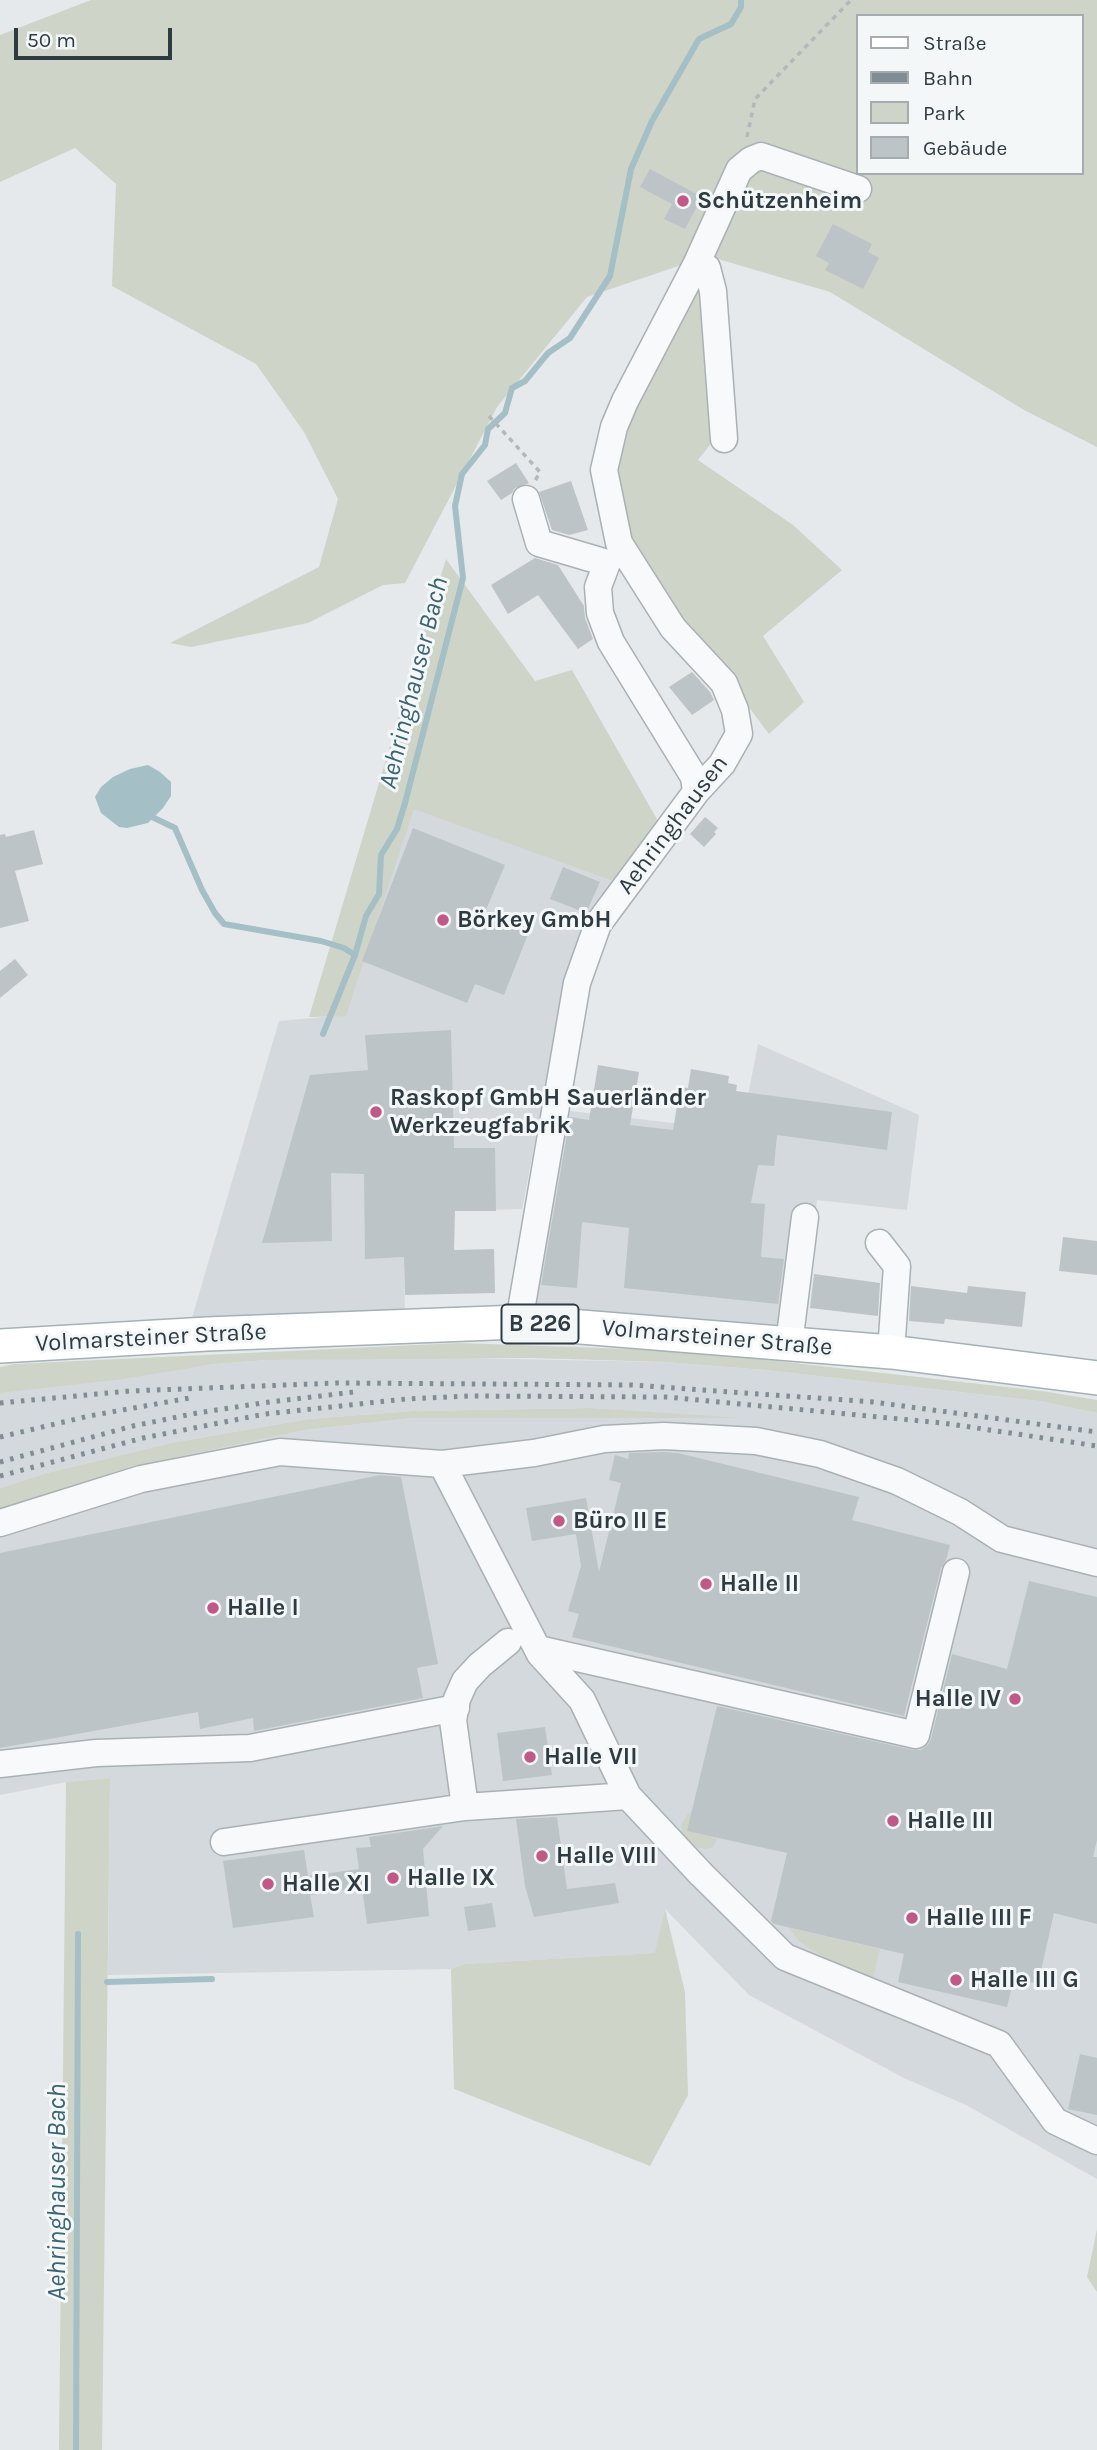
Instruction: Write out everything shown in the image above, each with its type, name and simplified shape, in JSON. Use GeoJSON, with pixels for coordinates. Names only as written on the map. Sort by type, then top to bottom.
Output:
{"type":"FeatureCollection","features":[{"type":"Feature","properties":{"kind":"main road","name":"Volmarsteiner Straße"},"geometry":{"type":"LineString","coordinates":[[0,1346],[206,1334],[520,1322],[891,1352],[1097,1378]]}},
{"type":"Feature","properties":{"kind":"street"},"geometry":{"type":"LineString","coordinates":[[739,170],[761,156],[858,189]]}},
{"type":"Feature","properties":{"kind":"street","name":"Aehringhausen"},"geometry":{"type":"LineString","coordinates":[[520,1322],[577,983],[598,924],[696,792],[722,764],[739,734],[735,710],[724,683],[673,628],[619,543],[604,470],[614,427],[625,401],[696,265],[739,170]]}},
{"type":"Feature","properties":{"kind":"street"},"geometry":{"type":"LineString","coordinates":[[696,265],[707,268],[713,291],[724,439]]}},
{"type":"Feature","properties":{"kind":"street"},"geometry":{"type":"LineString","coordinates":[[526,499],[539,542],[607,563],[598,587],[600,613],[611,642],[694,777],[696,792]]}},
{"type":"Feature","properties":{"kind":"street"},"geometry":{"type":"LineString","coordinates":[[789,1344],[805,1217]]}},
{"type":"Feature","properties":{"kind":"street"},"geometry":{"type":"LineString","coordinates":[[879,1243],[897,1266],[891,1352]]}},
{"type":"Feature","properties":{"kind":"street"},"geometry":{"type":"LineString","coordinates":[[0,1523],[141,1479],[280,1452],[442,1464],[534,1453],[604,1439],[664,1437],[756,1441],[820,1454],[897,1481],[960,1512],[1002,1539],[1097,1563]]}},
{"type":"Feature","properties":{"kind":"street"},"geometry":{"type":"LineString","coordinates":[[442,1464],[538,1649],[582,1699],[628,1796],[701,1874],[785,1957],[999,2044],[1055,2121],[1097,2141]]}},
{"type":"Feature","properties":{"kind":"street"},"geometry":{"type":"LineString","coordinates":[[538,1649],[916,1735],[956,1573]]}},
{"type":"Feature","properties":{"kind":"street"},"geometry":{"type":"LineString","coordinates":[[465,1807],[453,1720],[456,1708],[466,1681],[480,1665],[508,1642]]}},
{"type":"Feature","properties":{"kind":"street"},"geometry":{"type":"LineString","coordinates":[[0,1764],[96,1753],[250,1748],[456,1708]]}},
{"type":"Feature","properties":{"kind":"street"},"geometry":{"type":"LineString","coordinates":[[224,1842],[465,1807],[628,1796]]}},
{"type":"Feature","properties":{"kind":"path"},"geometry":{"type":"LineString","coordinates":[[739,170],[755,99],[851,0]]}},
{"type":"Feature","properties":{"kind":"path"},"geometry":{"type":"LineString","coordinates":[[489,416],[540,472],[526,499]]}},
{"type":"Feature","properties":{"kind":"shaded area"},"geometry":{"type":"Polygon","coordinates":[[[414,808],[618,883],[561,1007],[522,1209],[455,1211],[404,1251],[405,1326],[189,1328],[279,1021],[346,1015],[414,808]]]}},
{"type":"Feature","properties":{"kind":"shaded area"},"geometry":{"type":"Polygon","coordinates":[[[758,1044],[919,1115],[907,1210],[817,1200],[802,1331],[528,1307],[559,1170],[562,1110],[741,1131],[758,1044]]]}},
{"type":"Feature","properties":{"kind":"shaded area"},"geometry":{"type":"Polygon","coordinates":[[[409,1357],[666,1362],[765,1370],[1039,1401],[1097,1413],[1097,2179],[966,2105],[904,2078],[749,1995],[665,1909],[656,1953],[464,1964],[451,1969],[108,1975],[110,1778],[66,1782],[0,1795],[0,1514],[131,1467],[305,1430],[413,1418],[726,1418],[592,1408],[413,1411],[308,1419],[171,1443],[47,1473],[0,1488],[0,1393],[214,1364],[409,1357]]]}},
{"type":"Feature","properties":{"kind":"green space"},"geometry":{"type":"Polygon","coordinates":[[[91,0],[1097,0],[1097,447],[1024,410],[830,292],[708,256],[587,297],[497,407],[405,583],[383,585],[308,623],[191,647],[170,643],[319,567],[338,499],[304,432],[256,364],[112,286],[116,184],[75,148],[0,182],[0,35],[91,0]]]}},
{"type":"Feature","properties":{"kind":"green space"},"geometry":{"type":"Polygon","coordinates":[[[698,285],[713,441],[698,460],[793,525],[842,570],[763,636],[804,702],[769,734],[661,590],[628,539],[617,498],[617,453],[626,423],[698,285]]]}},
{"type":"Feature","properties":{"kind":"green space"},"geometry":{"type":"Polygon","coordinates":[[[446,559],[535,681],[572,670],[658,821],[618,883],[414,809],[346,1016],[309,1017],[446,559]]]}},
{"type":"Feature","properties":{"kind":"green space"},"geometry":{"type":"Polygon","coordinates":[[[459,1343],[688,1351],[1042,1391],[1097,1400],[1097,1413],[1039,1401],[765,1370],[666,1362],[530,1358],[268,1360],[214,1364],[123,1379],[0,1393],[0,1367],[14,1364],[459,1343]]]}},
{"type":"Feature","properties":{"kind":"green space"},"geometry":{"type":"Polygon","coordinates":[[[592,1408],[741,1418],[413,1418],[305,1430],[131,1467],[0,1510],[0,1488],[47,1473],[171,1443],[308,1419],[413,1411],[592,1408]]]}},
{"type":"Feature","properties":{"kind":"green space"},"geometry":{"type":"Polygon","coordinates":[[[110,1778],[102,2450],[59,2450],[66,1782],[110,1778]]]}},
{"type":"Feature","properties":{"kind":"green space"},"geometry":{"type":"Polygon","coordinates":[[[692,1811],[688,1831],[717,1838],[713,1847],[696,1847],[682,1835],[681,1826],[692,1811]]]}},
{"type":"Feature","properties":{"kind":"green space"},"geometry":{"type":"Polygon","coordinates":[[[665,1909],[685,1992],[688,2095],[650,2166],[454,2089],[451,1969],[464,1964],[655,1953],[665,1909]]]}},
{"type":"Feature","properties":{"kind":"green space"},"geometry":{"type":"Polygon","coordinates":[[[789,1928],[880,1949],[873,1978],[847,1969],[812,1950],[799,1941],[789,1928]]]}},
{"type":"Feature","properties":{"kind":"green space"},"geometry":{"type":"Polygon","coordinates":[[[1097,2229],[1097,2292],[1087,2277],[1097,2229]]]}},
{"type":"Feature","properties":{"kind":"water"},"geometry":{"type":"Polygon","coordinates":[[[148,765],[171,782],[171,796],[148,823],[119,827],[101,813],[95,797],[101,787],[113,777],[148,765]]]}},
{"type":"Feature","properties":{"kind":"building","name":"Schützenheim"},"geometry":{"type":"Polygon","coordinates":[[[650,169],[702,197],[685,229],[664,219],[672,204],[640,187],[650,169]]]}},
{"type":"Feature","properties":{"kind":"building"},"geometry":{"type":"Polygon","coordinates":[[[833,224],[872,244],[868,252],[879,258],[863,289],[825,270],[829,263],[816,256],[833,224]]]}},
{"type":"Feature","properties":{"kind":"building"},"geometry":{"type":"Polygon","coordinates":[[[516,463],[529,483],[515,488],[501,500],[487,481],[516,463]]]}},
{"type":"Feature","properties":{"kind":"building"},"geometry":{"type":"Polygon","coordinates":[[[571,481],[588,530],[569,535],[552,530],[539,492],[571,481]]]}},
{"type":"Feature","properties":{"kind":"building"},"geometry":{"type":"Polygon","coordinates":[[[535,558],[558,565],[584,606],[585,618],[593,639],[578,649],[538,595],[508,614],[491,585],[535,558]]]}},
{"type":"Feature","properties":{"kind":"building"},"geometry":{"type":"Polygon","coordinates":[[[692,672],[714,700],[692,715],[669,687],[692,672]]]}},
{"type":"Feature","properties":{"kind":"building"},"geometry":{"type":"Polygon","coordinates":[[[705,817],[718,828],[704,847],[690,834],[705,817]]]}},
{"type":"Feature","properties":{"kind":"building","name":"Börkey GmbH"},"geometry":{"type":"Polygon","coordinates":[[[413,828],[505,865],[485,912],[530,929],[504,995],[475,984],[467,1003],[362,961],[413,828]]]}},
{"type":"Feature","properties":{"kind":"building"},"geometry":{"type":"Polygon","coordinates":[[[34,830],[43,864],[15,871],[29,921],[0,928],[0,835],[5,834],[6,837],[34,830]]]}},
{"type":"Feature","properties":{"kind":"building"},"geometry":{"type":"Polygon","coordinates":[[[563,867],[600,882],[586,913],[550,899],[563,867]]]}},
{"type":"Feature","properties":{"kind":"building"},"geometry":{"type":"Polygon","coordinates":[[[15,959],[28,975],[0,998],[0,971],[15,959]]]}},
{"type":"Feature","properties":{"kind":"building","name":"Raskopf GmbH Sauerländer Werkzeugfabrik"},"geometry":{"type":"Polygon","coordinates":[[[451,1030],[454,1148],[495,1148],[496,1211],[455,1211],[454,1250],[494,1249],[495,1293],[405,1295],[404,1257],[365,1259],[364,1174],[331,1173],[332,1241],[262,1243],[310,1075],[368,1070],[365,1035],[451,1030]]]}},
{"type":"Feature","properties":{"kind":"building"},"geometry":{"type":"Polygon","coordinates":[[[598,1065],[639,1072],[630,1125],[673,1130],[680,1087],[688,1088],[691,1069],[729,1076],[728,1083],[737,1085],[736,1091],[892,1112],[887,1150],[777,1135],[774,1166],[758,1165],[751,1203],[765,1204],[761,1257],[784,1259],[778,1304],[624,1288],[629,1228],[582,1222],[577,1288],[541,1285],[570,1117],[589,1120],[598,1065]]]}},
{"type":"Feature","properties":{"kind":"building"},"geometry":{"type":"Polygon","coordinates":[[[1063,1237],[1097,1241],[1097,1275],[1059,1271],[1063,1237]]]}},
{"type":"Feature","properties":{"kind":"building"},"geometry":{"type":"Polygon","coordinates":[[[814,1274],[880,1283],[878,1316],[810,1308],[814,1274]]]}},
{"type":"Feature","properties":{"kind":"building"},"geometry":{"type":"Polygon","coordinates":[[[911,1286],[967,1293],[968,1286],[1026,1292],[1022,1327],[945,1319],[944,1324],[909,1321],[911,1286]]]}},
{"type":"Feature","properties":{"kind":"building","name":"Halle II"},"geometry":{"type":"Polygon","coordinates":[[[629,1453],[678,1453],[859,1497],[852,1520],[950,1545],[941,1568],[904,1716],[572,1637],[579,1614],[568,1611],[581,1566],[576,1534],[532,1541],[526,1508],[586,1498],[599,1572],[621,1483],[609,1480],[615,1455],[628,1459],[629,1453]]]}},
{"type":"Feature","properties":{"kind":"building","name":"Halle I"},"geometry":{"type":"Polygon","coordinates":[[[380,1475],[401,1477],[438,1664],[417,1668],[423,1698],[254,1731],[253,1718],[200,1729],[198,1712],[0,1748],[0,1553],[380,1475]]]}},
{"type":"Feature","properties":{"kind":"building"},"geometry":{"type":"Polygon","coordinates":[[[1029,1581],[1097,1597],[1097,1840],[1093,1857],[1097,1857],[1097,1924],[1054,1913],[1038,1984],[1014,1978],[1007,2007],[898,1982],[904,1954],[774,1924],[771,1921],[787,1853],[687,1831],[717,1706],[921,1750],[931,1739],[952,1654],[1007,1669],[1029,1581]]]}},
{"type":"Feature","properties":{"kind":"building","name":"Halle VII"},"geometry":{"type":"Polygon","coordinates":[[[545,1727],[552,1775],[503,1781],[497,1733],[545,1727]]]}},
{"type":"Feature","properties":{"kind":"building","name":"Halle VIII"},"geometry":{"type":"Polygon","coordinates":[[[557,1817],[567,1889],[615,1883],[619,1903],[534,1917],[525,1886],[516,1819],[557,1817]]]}},
{"type":"Feature","properties":{"kind":"building"},"geometry":{"type":"Polygon","coordinates":[[[443,1826],[423,1849],[429,1916],[367,1924],[362,1887],[310,1895],[314,1917],[233,1928],[223,1861],[304,1850],[308,1876],[359,1869],[356,1848],[371,1847],[369,1837],[443,1826]]]}},
{"type":"Feature","properties":{"kind":"building"},"geometry":{"type":"Polygon","coordinates":[[[492,1903],[496,1927],[468,1931],[464,1907],[492,1903]]]}},
{"type":"Feature","properties":{"kind":"building"},"geometry":{"type":"Polygon","coordinates":[[[1080,2054],[1097,2058],[1097,2115],[1068,2109],[1080,2054]]]}},
{"type":"Feature","properties":{"kind":"waterway","name":"Aehringhauser Bach"},"geometry":{"type":"LineString","coordinates":[[323,1034],[355,955],[366,916],[379,894],[381,855],[397,829],[405,803],[463,578],[455,506],[462,474],[485,445],[488,429],[505,413],[512,388],[525,381],[548,353],[570,338],[610,276],[631,169],[652,121],[699,39],[731,24],[741,7],[741,0]]}},
{"type":"Feature","properties":{"kind":"waterway"},"geometry":{"type":"LineString","coordinates":[[152,817],[175,828],[202,890],[224,924],[321,941],[344,948],[355,955]]}},
{"type":"Feature","properties":{"kind":"waterway","name":"Aehringhauser Bach"},"geometry":{"type":"LineString","coordinates":[[76,2450],[78,1934]]}},
{"type":"Feature","properties":{"kind":"waterway"},"geometry":{"type":"LineString","coordinates":[[107,1982],[212,1979]]}},
{"type":"Feature","properties":{"kind":"railway"},"geometry":{"type":"LineString","coordinates":[[0,1403],[130,1391],[338,1383],[632,1385],[873,1402],[1097,1432]]}},
{"type":"Feature","properties":{"kind":"railway"},"geometry":{"type":"LineString","coordinates":[[0,1462],[133,1426],[197,1413],[354,1392]]}},
{"type":"Feature","properties":{"kind":"railway"},"geometry":{"type":"LineString","coordinates":[[0,1476],[143,1438],[265,1414],[406,1399],[469,1396],[666,1397],[943,1423],[1097,1446]]}},
{"type":"Feature","properties":{"kind":"railway"},"geometry":{"type":"LineString","coordinates":[[0,1437],[89,1416],[195,1397]]}},
{"type":"Feature","properties":{"kind":"place","name":"Schützenheim"},"geometry":{"type":"Point","coordinates":[683,201]}},
{"type":"Feature","properties":{"kind":"place","name":"Börkey GmbH"},"geometry":{"type":"Point","coordinates":[443,920]}},
{"type":"Feature","properties":{"kind":"place","name":"Raskopf GmbH Sauerländer Werkzeugfabrik"},"geometry":{"type":"Point","coordinates":[376,1112]}},
{"type":"Feature","properties":{"kind":"place","name":"Büro II E"},"geometry":{"type":"Point","coordinates":[559,1521]}},
{"type":"Feature","properties":{"kind":"place","name":"Halle II"},"geometry":{"type":"Point","coordinates":[706,1584]}},
{"type":"Feature","properties":{"kind":"place","name":"Halle I"},"geometry":{"type":"Point","coordinates":[213,1608]}},
{"type":"Feature","properties":{"kind":"place","name":"Halle IV"},"geometry":{"type":"Point","coordinates":[1015,1699]}},
{"type":"Feature","properties":{"kind":"place","name":"Halle VII"},"geometry":{"type":"Point","coordinates":[530,1757]}},
{"type":"Feature","properties":{"kind":"place","name":"Halle III"},"geometry":{"type":"Point","coordinates":[893,1821]}},
{"type":"Feature","properties":{"kind":"place","name":"Halle VIII"},"geometry":{"type":"Point","coordinates":[542,1856]}},
{"type":"Feature","properties":{"kind":"place","name":"Halle IX"},"geometry":{"type":"Point","coordinates":[393,1878]}},
{"type":"Feature","properties":{"kind":"place","name":"Halle XI"},"geometry":{"type":"Point","coordinates":[268,1884]}},
{"type":"Feature","properties":{"kind":"place","name":"Halle III F"},"geometry":{"type":"Point","coordinates":[912,1918]}},
{"type":"Feature","properties":{"kind":"place","name":"Halle III G"},"geometry":{"type":"Point","coordinates":[956,1980]}}]}
